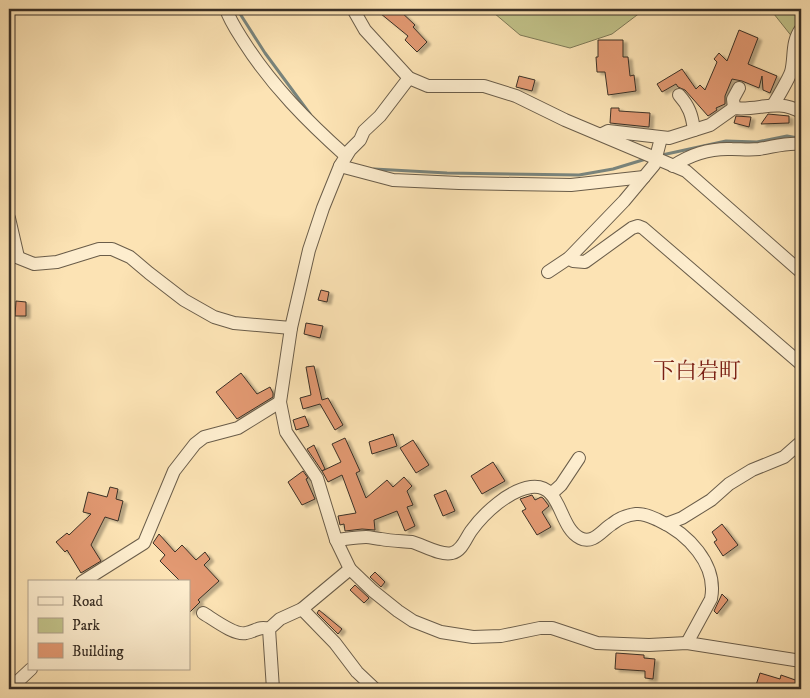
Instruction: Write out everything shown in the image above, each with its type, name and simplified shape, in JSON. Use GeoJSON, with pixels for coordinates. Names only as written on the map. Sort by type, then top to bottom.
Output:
{"type":"FeatureCollection","features":[{"type":"Feature","properties":{"kind":"street"},"geometry":{"type":"LineString","coordinates":[[226,9],[249,50],[276,86],[343,161],[393,180],[571,186],[644,177]]}},
{"type":"Feature","properties":{"kind":"street"},"geometry":{"type":"LineString","coordinates":[[353,9],[365,30],[409,78],[428,86],[484,86],[516,96],[565,120],[686,171],[801,272]]}},
{"type":"Feature","properties":{"kind":"street"},"geometry":{"type":"LineString","coordinates":[[773,105],[791,74],[793,50],[798,33],[801,30]]}},
{"type":"Feature","properties":{"kind":"street"},"geometry":{"type":"LineString","coordinates":[[409,78],[380,116],[364,131],[360,140],[343,161],[323,208],[309,250],[291,328],[280,402],[286,432],[317,478],[336,540],[350,568],[373,592],[398,611],[413,621],[441,632],[473,637],[502,636],[540,628],[552,628],[597,643],[649,645],[687,643],[801,661]]}},
{"type":"Feature","properties":{"kind":"street"},"geometry":{"type":"LineString","coordinates":[[734,108],[733,98],[739,88]]}},
{"type":"Feature","properties":{"kind":"street"},"geometry":{"type":"LineString","coordinates":[[679,95],[688,106],[694,130]]}},
{"type":"Feature","properties":{"kind":"street"},"geometry":{"type":"LineString","coordinates":[[602,135],[608,131],[669,138],[710,125],[734,108],[745,109],[785,105],[801,112]]}},
{"type":"Feature","properties":{"kind":"street"},"geometry":{"type":"LineString","coordinates":[[548,272],[569,258],[624,201],[654,165],[661,138]]}},
{"type":"Feature","properties":{"kind":"street"},"geometry":{"type":"LineString","coordinates":[[673,166],[684,158],[704,151],[744,150],[801,144]]}},
{"type":"Feature","properties":{"kind":"street"},"geometry":{"type":"LineString","coordinates":[[9,218],[13,256],[34,264],[57,262],[99,249],[112,249],[130,257],[184,300],[214,317],[234,323],[291,328]]}},
{"type":"Feature","properties":{"kind":"street"},"geometry":{"type":"LineString","coordinates":[[569,258],[573,261],[585,262],[632,228],[638,226],[644,228],[801,364]]}},
{"type":"Feature","properties":{"kind":"street"},"geometry":{"type":"LineString","coordinates":[[85,580],[144,543],[174,471],[195,444],[204,437],[238,428],[280,402]]}},
{"type":"Feature","properties":{"kind":"street"},"geometry":{"type":"LineString","coordinates":[[666,524],[682,518],[711,500],[728,484],[752,470],[784,457],[801,442]]}},
{"type":"Feature","properties":{"kind":"street"},"geometry":{"type":"LineString","coordinates":[[551,494],[579,458]]}},
{"type":"Feature","properties":{"kind":"street"},"geometry":{"type":"LineString","coordinates":[[336,540],[367,537],[412,542],[446,553],[452,553],[459,549],[484,516],[508,496],[533,486],[551,494],[570,531],[578,538],[584,540],[592,539],[612,524],[630,515],[647,515],[680,533],[700,554],[712,580],[713,591],[711,599],[687,643]]}},
{"type":"Feature","properties":{"kind":"street"},"geometry":{"type":"LineString","coordinates":[[269,629],[280,619],[302,609],[350,568]]}},
{"type":"Feature","properties":{"kind":"street"},"geometry":{"type":"LineString","coordinates":[[302,609],[335,643],[357,672],[375,689]]}},
{"type":"Feature","properties":{"kind":"street"},"geometry":{"type":"LineString","coordinates":[[203,613],[236,632],[245,634],[263,627],[269,629]]}},
{"type":"Feature","properties":{"kind":"street"},"geometry":{"type":"LineString","coordinates":[[269,629],[273,689]]}},
{"type":"Feature","properties":{"kind":"street"},"geometry":{"type":"LineString","coordinates":[[9,686],[15,684],[30,670]]}},
{"type":"Feature","properties":{"kind":"green space"},"geometry":{"type":"Polygon","coordinates":[[[493,9],[645,9],[612,34],[570,48],[520,35],[494,13],[493,9]]]}},
{"type":"Feature","properties":{"kind":"green space"},"geometry":{"type":"Polygon","coordinates":[[[770,9],[801,9],[801,46],[793,38],[770,9]]]}},
{"type":"Feature","properties":{"kind":"building"},"geometry":{"type":"Polygon","coordinates":[[[375,9],[395,9],[392,11],[395,14],[399,10],[415,25],[413,27],[427,42],[417,52],[405,40],[408,36],[375,9]]]}},
{"type":"Feature","properties":{"kind":"building"},"geometry":{"type":"Polygon","coordinates":[[[739,30],[758,38],[748,64],[777,76],[770,93],[763,90],[762,76],[759,88],[732,79],[725,96],[725,104],[716,108],[717,110],[708,116],[685,90],[676,84],[662,92],[657,84],[682,69],[696,89],[700,85],[705,90],[717,62],[714,59],[719,53],[727,61],[739,30]]]}},
{"type":"Feature","properties":{"kind":"building"},"geometry":{"type":"Polygon","coordinates":[[[598,40],[623,40],[623,57],[628,57],[630,76],[634,75],[636,91],[608,95],[605,72],[597,72],[598,40]]]}},
{"type":"Feature","properties":{"kind":"building"},"geometry":{"type":"Polygon","coordinates":[[[519,76],[535,80],[532,91],[516,87],[519,76]]]}},
{"type":"Feature","properties":{"kind":"building"},"geometry":{"type":"Polygon","coordinates":[[[611,108],[619,108],[619,111],[650,113],[649,127],[610,123],[611,108]]]}},
{"type":"Feature","properties":{"kind":"building"},"geometry":{"type":"Polygon","coordinates":[[[768,114],[789,116],[789,123],[761,124],[768,114]]]}},
{"type":"Feature","properties":{"kind":"building"},"geometry":{"type":"Polygon","coordinates":[[[736,116],[751,117],[749,127],[734,123],[736,116]]]}},
{"type":"Feature","properties":{"kind":"building"},"geometry":{"type":"Polygon","coordinates":[[[321,290],[329,292],[327,302],[318,300],[321,290]]]}},
{"type":"Feature","properties":{"kind":"building"},"geometry":{"type":"Polygon","coordinates":[[[16,301],[26,302],[26,316],[15,316],[16,301]]]}},
{"type":"Feature","properties":{"kind":"building"},"geometry":{"type":"Polygon","coordinates":[[[306,323],[323,326],[320,338],[304,334],[306,323]]]}},
{"type":"Feature","properties":{"kind":"building"},"geometry":{"type":"Polygon","coordinates":[[[314,366],[322,400],[328,398],[343,425],[335,430],[320,404],[303,409],[300,398],[311,395],[306,367],[314,366]]]}},
{"type":"Feature","properties":{"kind":"building"},"geometry":{"type":"Polygon","coordinates":[[[241,373],[257,394],[270,387],[273,397],[237,419],[216,392],[241,373]]]}},
{"type":"Feature","properties":{"kind":"building"},"geometry":{"type":"Polygon","coordinates":[[[305,416],[309,426],[296,430],[293,420],[305,416]]]}},
{"type":"Feature","properties":{"kind":"building"},"geometry":{"type":"Polygon","coordinates":[[[393,434],[397,446],[372,454],[369,442],[393,434]]]}},
{"type":"Feature","properties":{"kind":"building"},"geometry":{"type":"Polygon","coordinates":[[[345,438],[360,471],[356,473],[366,498],[387,480],[393,487],[404,477],[412,486],[407,491],[413,505],[407,507],[415,526],[405,531],[397,511],[374,520],[375,530],[345,531],[344,524],[340,525],[338,516],[356,513],[342,475],[328,482],[322,471],[341,462],[332,444],[345,438]]]}},
{"type":"Feature","properties":{"kind":"building"},"geometry":{"type":"Polygon","coordinates":[[[413,440],[429,465],[416,473],[400,448],[413,440]]]}},
{"type":"Feature","properties":{"kind":"building"},"geometry":{"type":"Polygon","coordinates":[[[314,445],[325,469],[322,471],[307,449],[314,445]]]}},
{"type":"Feature","properties":{"kind":"building"},"geometry":{"type":"Polygon","coordinates":[[[493,462],[505,481],[482,494],[471,476],[493,462]]]}},
{"type":"Feature","properties":{"kind":"building"},"geometry":{"type":"Polygon","coordinates":[[[303,471],[308,478],[306,479],[315,499],[302,505],[288,482],[303,471]]]}},
{"type":"Feature","properties":{"kind":"building"},"geometry":{"type":"Polygon","coordinates":[[[110,487],[118,489],[116,499],[123,501],[118,521],[105,517],[91,545],[101,561],[81,573],[67,550],[65,552],[56,542],[67,533],[69,535],[91,514],[83,512],[88,492],[107,497],[110,487]]]}},
{"type":"Feature","properties":{"kind":"building"},"geometry":{"type":"Polygon","coordinates":[[[446,490],[455,511],[443,516],[434,495],[446,490]]]}},
{"type":"Feature","properties":{"kind":"building"},"geometry":{"type":"Polygon","coordinates":[[[532,495],[535,500],[543,498],[549,506],[542,512],[551,527],[537,535],[522,511],[526,509],[520,499],[532,495]]]}},
{"type":"Feature","properties":{"kind":"building"},"geometry":{"type":"Polygon","coordinates":[[[722,524],[738,545],[723,556],[714,542],[717,540],[712,532],[722,524]]]}},
{"type":"Feature","properties":{"kind":"building"},"geometry":{"type":"Polygon","coordinates":[[[159,534],[175,552],[182,545],[196,560],[205,552],[210,559],[204,565],[219,581],[198,600],[200,602],[190,612],[190,580],[179,580],[160,561],[165,555],[153,543],[159,534]]]}},
{"type":"Feature","properties":{"kind":"building"},"geometry":{"type":"Polygon","coordinates":[[[375,572],[385,582],[381,587],[370,577],[375,572]]]}},
{"type":"Feature","properties":{"kind":"building"},"geometry":{"type":"Polygon","coordinates":[[[355,585],[369,598],[364,603],[350,590],[355,585]]]}},
{"type":"Feature","properties":{"kind":"building"},"geometry":{"type":"Polygon","coordinates":[[[722,594],[728,600],[717,614],[714,611],[722,594]]]}},
{"type":"Feature","properties":{"kind":"building"},"geometry":{"type":"Polygon","coordinates":[[[319,610],[342,629],[338,634],[317,613],[319,610]]]}},
{"type":"Feature","properties":{"kind":"building"},"geometry":{"type":"Polygon","coordinates":[[[616,653],[644,655],[644,658],[655,659],[653,679],[645,678],[645,671],[615,669],[616,653]]]}},
{"type":"Feature","properties":{"kind":"building"},"geometry":{"type":"Polygon","coordinates":[[[760,673],[780,679],[781,675],[801,682],[801,689],[785,689],[775,686],[774,689],[770,689],[756,685],[760,673]]]}},
{"type":"Feature","properties":{"kind":"waterway"},"geometry":{"type":"LineString","coordinates":[[237,9],[265,53],[310,114]]}},
{"type":"Feature","properties":{"kind":"waterway"},"geometry":{"type":"LineString","coordinates":[[662,155],[726,141],[757,142],[787,136],[798,138]]}},
{"type":"Feature","properties":{"kind":"waterway"},"geometry":{"type":"LineString","coordinates":[[374,169],[447,173],[579,175],[613,169],[646,159]]}},
{"type":"Feature","properties":{"kind":"district","name":"下白岩町"},"geometry":{"type":"Point","coordinates":[697,371]}}]}
